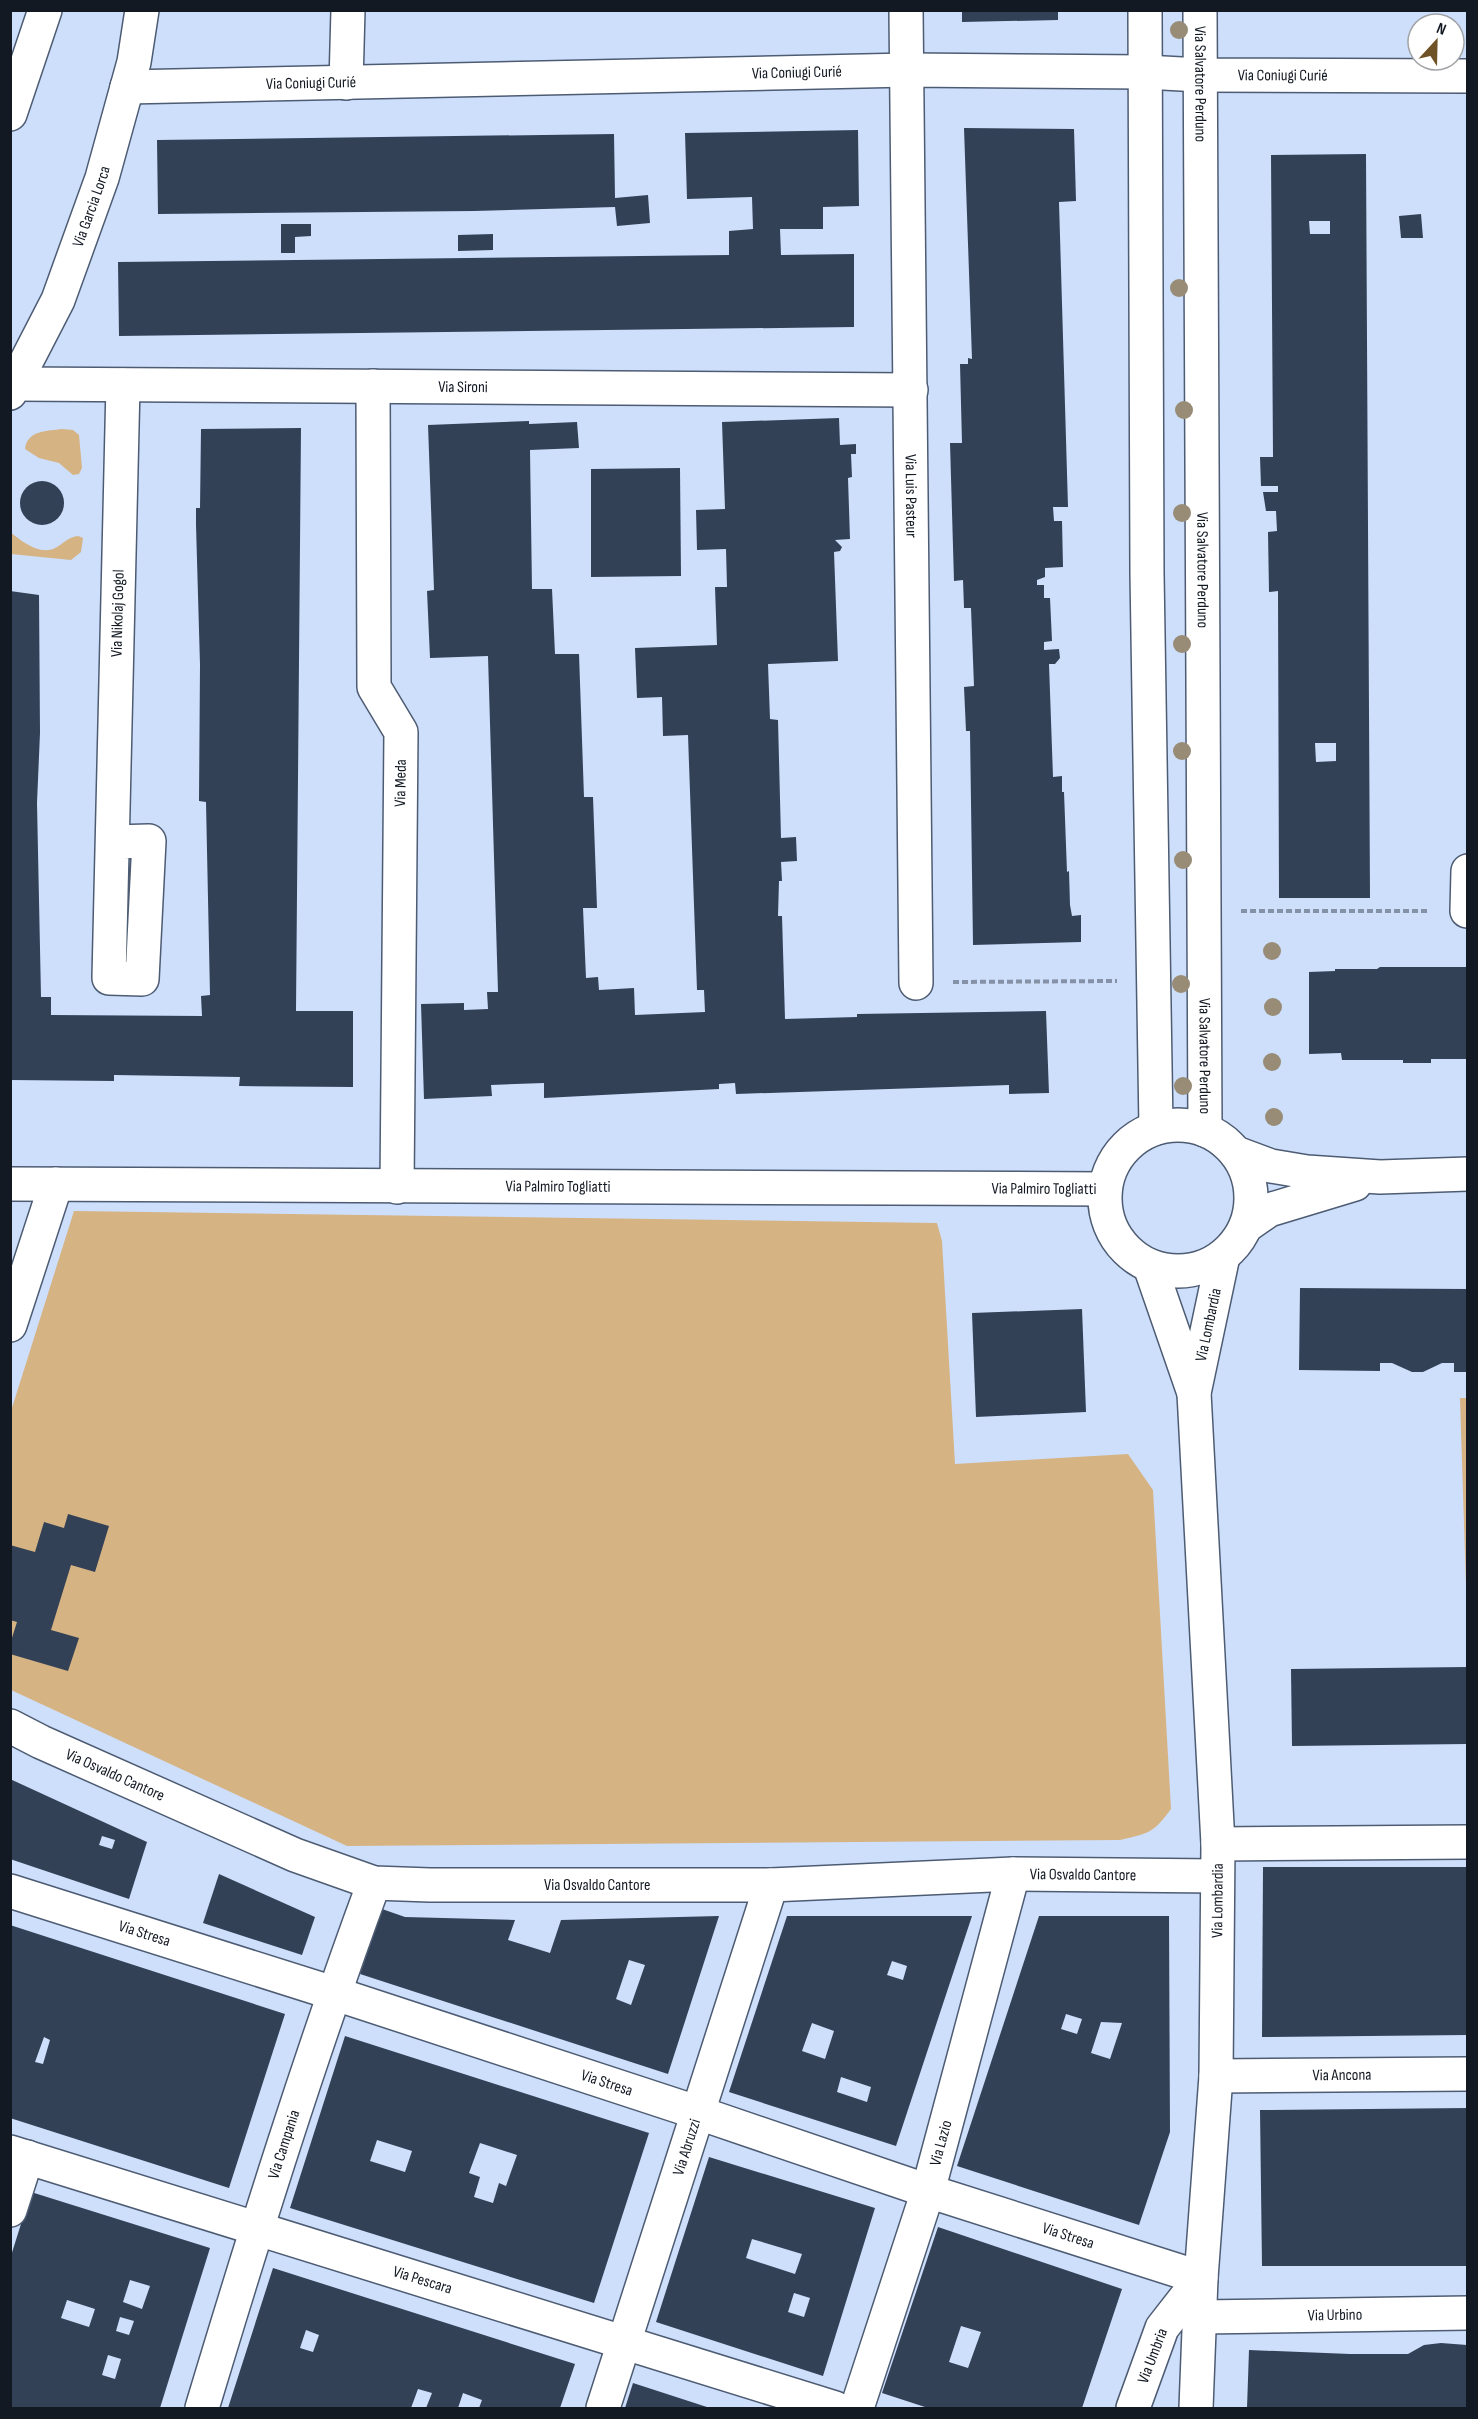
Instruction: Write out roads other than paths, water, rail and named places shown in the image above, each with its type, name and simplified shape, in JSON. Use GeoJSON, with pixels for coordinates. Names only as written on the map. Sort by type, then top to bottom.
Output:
{"type":"FeatureCollection","features":[{"type":"Feature","properties":{"kind":"street"},"geometry":{"type":"LineString","coordinates":[[10,114],[45,10]]}},
{"type":"Feature","properties":{"kind":"street","name":"Via Garcia Lorca"},"geometry":{"type":"LineString","coordinates":[[15,376],[58,300],[102,178],[134,62],[142,10]]}},
{"type":"Feature","properties":{"kind":"street"},"geometry":{"type":"LineString","coordinates":[[346,83],[348,10]]}},
{"type":"Feature","properties":{"kind":"street","name":"Via Luis Pasteur"},"geometry":{"type":"LineString","coordinates":[[906,10],[916,982]]}},
{"type":"Feature","properties":{"kind":"street"},"geometry":{"type":"LineString","coordinates":[[1145,10],[1147,573],[1156,1128]]}},
{"type":"Feature","properties":{"kind":"street","name":"Via Salvatore Perduno"},"geometry":{"type":"LineString","coordinates":[[1200,10],[1205,1130]]}},
{"type":"Feature","properties":{"kind":"street","name":"Via Coniugi Curié"},"geometry":{"type":"LineString","coordinates":[[127,87],[908,70],[1145,72],[1200,75],[1467,76]]}},
{"type":"Feature","properties":{"kind":"street","name":"Via Sironi"},"geometry":{"type":"LineString","coordinates":[[15,376],[123,385],[911,390]]}},
{"type":"Feature","properties":{"kind":"street","name":"Via Nikolaj Gogol"},"geometry":{"type":"LineString","coordinates":[[113,842],[123,385]]}},
{"type":"Feature","properties":{"kind":"street","name":"Via Meda"},"geometry":{"type":"LineString","coordinates":[[373,386],[374,687],[401,732],[397,1187]]}},
{"type":"Feature","properties":{"kind":"street"},"geometry":{"type":"LineString","coordinates":[[1467,871],[1467,911]]}},
{"type":"Feature","properties":{"kind":"street"},"geometry":{"type":"LineString","coordinates":[[1181,1125],[1205,1130],[1222,1140],[1236,1153],[1246,1169],[1251,1188],[1251,1207],[1246,1226],[1237,1242],[1223,1256],[1207,1266],[1188,1271],[1169,1271],[1150,1266],[1133,1257],[1110,1227],[1105,1208],[1105,1189],[1109,1170],[1132,1140],[1156,1128],[1181,1125]]}},
{"type":"Feature","properties":{"kind":"street"},"geometry":{"type":"LineString","coordinates":[[1236,1153],[1271,1166],[1300,1171],[1380,1177],[1467,1174]]}},
{"type":"Feature","properties":{"kind":"street"},"geometry":{"type":"LineString","coordinates":[[1246,1226],[1269,1210],[1380,1177]]}},
{"type":"Feature","properties":{"kind":"street","name":"Via Palmiro Togliatti"},"geometry":{"type":"LineString","coordinates":[[10,1184],[1105,1189]]}},
{"type":"Feature","properties":{"kind":"street"},"geometry":{"type":"LineString","coordinates":[[10,1325],[17,1281],[56,1184]]}},
{"type":"Feature","properties":{"kind":"street","name":"Via Lombardia"},"geometry":{"type":"LineString","coordinates":[[1196,2409],[1201,2278],[1216,2076],[1218,1844],[1194,1393],[1223,1256]]}},
{"type":"Feature","properties":{"kind":"street","name":"Via Lombardia"},"geometry":{"type":"LineString","coordinates":[[1150,1266],[1194,1393]]}},
{"type":"Feature","properties":{"kind":"street","name":"Via Osvaldo Cantore"},"geometry":{"type":"LineString","coordinates":[[10,1726],[295,1855],[374,1883],[771,1885],[1013,1874],[1216,1876]]}},
{"type":"Feature","properties":{"kind":"street"},"geometry":{"type":"LineString","coordinates":[[1218,1844],[1467,1842]]}},
{"type":"Feature","properties":{"kind":"street","name":"Via Lazio"},"geometry":{"type":"LineString","coordinates":[[857,2409],[928,2191],[1013,1874]]}},
{"type":"Feature","properties":{"kind":"street","name":"Via Campania"},"geometry":{"type":"LineString","coordinates":[[202,2409],[256,2228],[333,1993],[374,1883]]}},
{"type":"Feature","properties":{"kind":"street","name":"Via Abruzzi"},"geometry":{"type":"LineString","coordinates":[[603,2409],[771,1885]]}},
{"type":"Feature","properties":{"kind":"street","name":"Via Stresa"},"geometry":{"type":"LineString","coordinates":[[10,1891],[333,1993],[928,2191],[1201,2278]]}},
{"type":"Feature","properties":{"kind":"street","name":"Via Ancona"},"geometry":{"type":"LineString","coordinates":[[1216,2076],[1467,2074]]}},
{"type":"Feature","properties":{"kind":"street"},"geometry":{"type":"LineString","coordinates":[[10,2210],[19,2155]]}},
{"type":"Feature","properties":{"kind":"street","name":"Via Pescara"},"geometry":{"type":"LineString","coordinates":[[19,2155],[835,2409]]}},
{"type":"Feature","properties":{"kind":"street","name":"Via Umbria"},"geometry":{"type":"LineString","coordinates":[[1133,2409],[1162,2328],[1201,2278]]}},
{"type":"Feature","properties":{"kind":"street","name":"Via Urbino"},"geometry":{"type":"LineString","coordinates":[[1200,2317],[1467,2313]]}}]}
